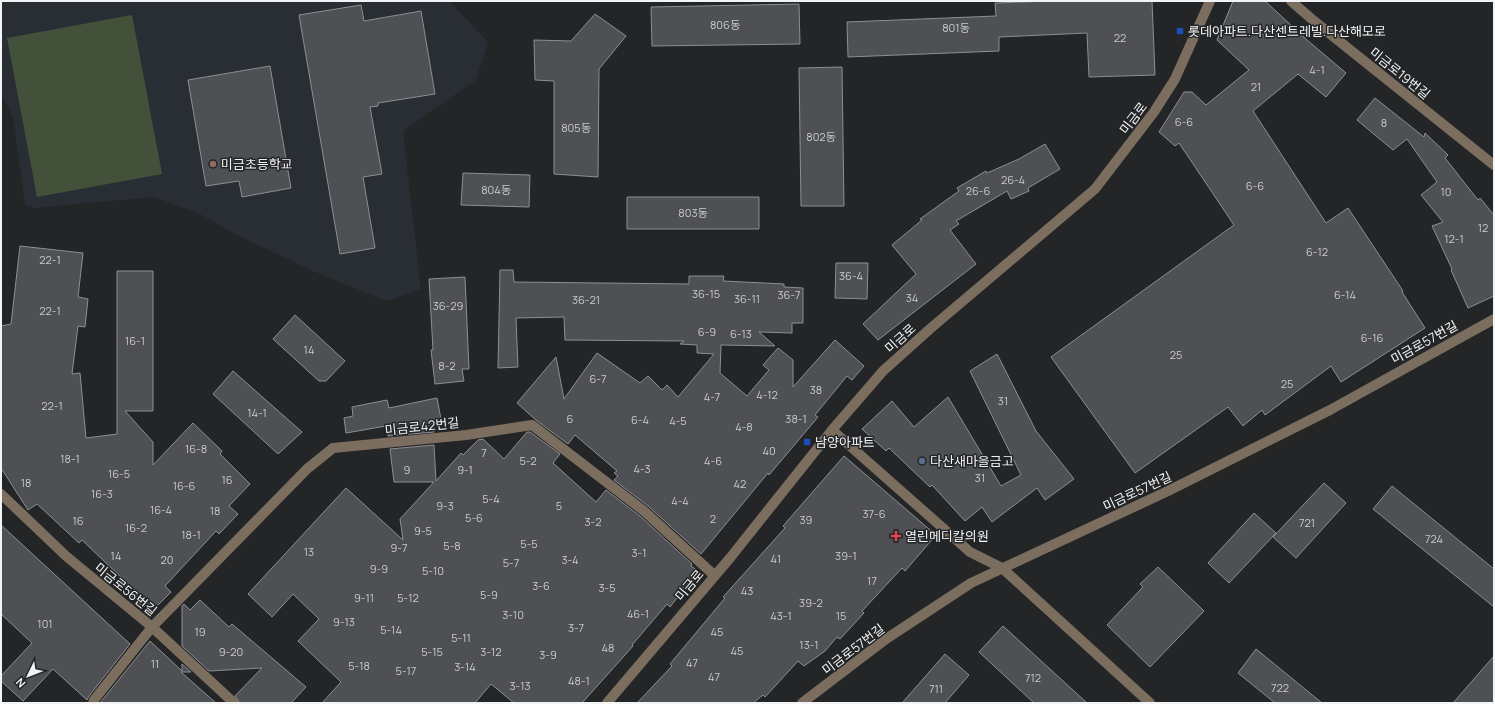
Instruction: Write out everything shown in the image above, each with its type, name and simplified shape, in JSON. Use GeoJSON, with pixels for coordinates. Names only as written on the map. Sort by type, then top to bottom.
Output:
{"type":"FeatureCollection","features":[{"type":"Feature","properties":{"kind":"street","name":"미금로"},"geometry":{"type":"LineString","coordinates":[[607,703],[735,552],[832,430],[883,371],[931,328],[1095,189],[1154,112],[1175,79],[1210,1]]}},
{"type":"Feature","properties":{"kind":"street","name":"미금로19번길"},"geometry":{"type":"LineString","coordinates":[[1291,1],[1494,165]]}},
{"type":"Feature","properties":{"kind":"street","name":"미금로57번길"},"geometry":{"type":"LineString","coordinates":[[802,703],[886,639],[971,583],[1175,488],[1330,410],[1494,319]]}},
{"type":"Feature","properties":{"kind":"street","name":"미금로42번길"},"geometry":{"type":"LineString","coordinates":[[92,703],[152,627],[307,469],[333,448],[466,435],[532,425],[644,511],[714,575]]}},
{"type":"Feature","properties":{"kind":"street"},"geometry":{"type":"LineString","coordinates":[[832,430],[970,552],[1002,568],[1150,703]]}},
{"type":"Feature","properties":{"kind":"street","name":"미금로56번길"},"geometry":{"type":"LineString","coordinates":[[1,494],[66,556],[152,627],[234,703]]}},
{"type":"Feature","properties":{"kind":"shaded area","name":"미금초등학교"},"geometry":{"type":"Polygon","coordinates":[[[1,1],[449,1],[488,42],[476,80],[403,131],[421,290],[386,301],[313,271],[235,234],[200,214],[154,197],[33,208],[25,205],[13,117],[1,94],[1,1]]]}},
{"type":"Feature","properties":{"kind":"green space"},"geometry":{"type":"Polygon","coordinates":[[[132,15],[162,174],[37,197],[7,38],[132,15]]]}},
{"type":"Feature","properties":{"kind":"building"},"geometry":{"type":"Polygon","coordinates":[[[1051,1],[1152,1],[1155,75],[1089,77],[1087,33],[999,37],[999,51],[848,57],[847,22],[996,16],[995,3],[1051,1]]]}},
{"type":"Feature","properties":{"kind":"building"},"geometry":{"type":"Polygon","coordinates":[[[1233,1],[1265,1],[1307,40],[1346,73],[1326,97],[1298,74],[1253,111],[1326,223],[1348,208],[1403,291],[1402,292],[1425,328],[1341,382],[1331,366],[1265,415],[1262,410],[1243,426],[1228,407],[1135,473],[1051,357],[1234,225],[1179,143],[1175,146],[1159,132],[1184,92],[1192,92],[1206,105],[1249,70],[1217,40],[1233,1]]]}},
{"type":"Feature","properties":{"kind":"building"},"geometry":{"type":"Polygon","coordinates":[[[799,4],[800,44],[652,46],[651,7],[799,4]]]}},
{"type":"Feature","properties":{"kind":"building"},"geometry":{"type":"Polygon","coordinates":[[[361,5],[364,21],[421,11],[435,94],[378,103],[378,106],[370,107],[382,174],[363,177],[375,248],[340,254],[299,15],[361,5]]]}},
{"type":"Feature","properties":{"kind":"building"},"geometry":{"type":"Polygon","coordinates":[[[595,14],[626,36],[599,69],[598,177],[554,174],[554,81],[535,80],[534,40],[571,41],[595,14]]]}},
{"type":"Feature","properties":{"kind":"building"},"geometry":{"type":"Polygon","coordinates":[[[270,66],[291,188],[242,197],[239,181],[206,186],[188,80],[270,66]]]}},
{"type":"Feature","properties":{"kind":"building"},"geometry":{"type":"Polygon","coordinates":[[[842,67],[844,206],[801,206],[799,68],[842,67]]]}},
{"type":"Feature","properties":{"kind":"building"},"geometry":{"type":"Polygon","coordinates":[[[1375,98],[1424,137],[1425,133],[1448,155],[1445,158],[1478,200],[1480,198],[1494,215],[1494,296],[1468,308],[1432,226],[1443,222],[1421,195],[1437,182],[1407,139],[1393,150],[1357,120],[1375,98]]]}},
{"type":"Feature","properties":{"kind":"building"},"geometry":{"type":"Polygon","coordinates":[[[1045,144],[1060,169],[1028,188],[1029,191],[1011,199],[1007,191],[956,221],[959,224],[950,230],[976,264],[878,340],[863,324],[916,274],[892,245],[922,220],[920,219],[959,191],[957,188],[986,171],[987,173],[1019,159],[1045,144]]]}},
{"type":"Feature","properties":{"kind":"building"},"geometry":{"type":"Polygon","coordinates":[[[463,173],[530,175],[529,207],[461,205],[463,173]]]}},
{"type":"Feature","properties":{"kind":"building"},"geometry":{"type":"Polygon","coordinates":[[[627,197],[759,197],[759,229],[627,229],[627,197]]]}},
{"type":"Feature","properties":{"kind":"building"},"geometry":{"type":"Polygon","coordinates":[[[20,246],[83,253],[78,297],[88,299],[85,327],[78,326],[72,374],[80,373],[86,438],[117,434],[117,271],[153,271],[153,411],[125,411],[153,442],[153,465],[193,423],[222,451],[220,454],[250,484],[229,506],[238,514],[219,534],[216,531],[165,586],[171,592],[156,607],[142,606],[123,587],[127,583],[82,540],[79,543],[37,504],[28,510],[1,468],[1,326],[11,324],[20,246]]]}},
{"type":"Feature","properties":{"kind":"building"},"geometry":{"type":"Polygon","coordinates":[[[836,263],[868,263],[867,299],[835,298],[836,263]]]}},
{"type":"Feature","properties":{"kind":"building"},"geometry":{"type":"Polygon","coordinates":[[[500,270],[513,270],[514,282],[689,284],[689,276],[724,276],[723,281],[784,284],[784,287],[803,288],[803,323],[792,323],[792,333],[759,332],[775,346],[721,345],[720,373],[747,396],[769,370],[763,365],[778,348],[793,360],[793,387],[835,340],[864,366],[852,380],[847,376],[815,415],[818,417],[769,475],[768,473],[701,554],[648,506],[614,480],[618,476],[614,473],[617,471],[575,435],[568,444],[537,421],[517,403],[556,357],[564,399],[597,353],[640,383],[648,376],[662,390],[667,385],[678,397],[714,354],[697,353],[697,345],[680,344],[684,341],[565,340],[564,317],[516,318],[518,367],[498,368],[500,270]]]}},
{"type":"Feature","properties":{"kind":"building"},"geometry":{"type":"Polygon","coordinates":[[[465,277],[469,369],[462,369],[464,381],[435,384],[431,350],[433,350],[429,279],[465,277]]]}},
{"type":"Feature","properties":{"kind":"building"},"geometry":{"type":"Polygon","coordinates":[[[295,315],[345,361],[326,381],[319,381],[273,339],[295,315]]]}},
{"type":"Feature","properties":{"kind":"building"},"geometry":{"type":"Polygon","coordinates":[[[997,354],[1036,431],[1074,479],[1045,500],[1037,488],[992,522],[982,507],[965,521],[932,485],[930,487],[889,448],[886,451],[862,429],[892,401],[914,427],[948,397],[1001,486],[1021,475],[970,371],[997,354]]]}},
{"type":"Feature","properties":{"kind":"building"},"geometry":{"type":"Polygon","coordinates":[[[233,371],[302,432],[278,454],[213,394],[233,371]]]}},
{"type":"Feature","properties":{"kind":"building"},"geometry":{"type":"Polygon","coordinates":[[[437,398],[441,419],[433,421],[434,432],[388,436],[386,426],[346,433],[344,418],[353,416],[352,407],[387,400],[389,408],[437,398]]]}},
{"type":"Feature","properties":{"kind":"building"},"geometry":{"type":"Polygon","coordinates":[[[527,432],[530,432],[560,454],[553,463],[596,502],[606,490],[640,516],[698,571],[670,607],[667,604],[632,645],[633,646],[582,703],[514,703],[491,684],[475,703],[322,703],[341,682],[298,641],[319,619],[293,594],[272,617],[248,594],[346,488],[403,540],[400,519],[434,482],[394,482],[390,449],[434,445],[436,481],[461,453],[463,455],[478,440],[483,439],[504,459],[527,432]]]}},
{"type":"Feature","properties":{"kind":"building"},"geometry":{"type":"Polygon","coordinates":[[[844,456],[936,535],[905,571],[902,568],[862,611],[864,613],[840,639],[837,637],[825,651],[804,666],[798,661],[765,697],[763,695],[753,703],[637,703],[672,666],[670,664],[725,598],[723,597],[785,528],[783,526],[844,456]]]}},
{"type":"Feature","properties":{"kind":"building"},"geometry":{"type":"Polygon","coordinates":[[[1324,483],[1346,503],[1296,558],[1273,537],[1324,483]]]}},
{"type":"Feature","properties":{"kind":"building"},"geometry":{"type":"Polygon","coordinates":[[[1392,486],[1494,569],[1494,607],[1373,509],[1392,486]]]}},
{"type":"Feature","properties":{"kind":"building"},"geometry":{"type":"Polygon","coordinates":[[[1254,513],[1276,533],[1229,583],[1208,563],[1254,513]]]}},
{"type":"Feature","properties":{"kind":"building"},"geometry":{"type":"Polygon","coordinates":[[[1,525],[130,644],[87,700],[53,669],[23,701],[1,681],[1,676],[32,643],[1,614],[1,525]]]}},
{"type":"Feature","properties":{"kind":"building"},"geometry":{"type":"Polygon","coordinates":[[[1158,567],[1204,611],[1150,667],[1107,625],[1143,587],[1140,584],[1158,567]]]}},
{"type":"Feature","properties":{"kind":"building"},"geometry":{"type":"Polygon","coordinates":[[[200,600],[229,627],[232,624],[306,687],[291,703],[240,703],[235,696],[262,668],[209,671],[182,646],[182,606],[184,604],[190,610],[200,600]]]}},
{"type":"Feature","properties":{"kind":"building"},"geometry":{"type":"Polygon","coordinates":[[[1003,626],[1087,703],[1034,703],[979,652],[1003,626]]]}},
{"type":"Feature","properties":{"kind":"building"},"geometry":{"type":"Polygon","coordinates":[[[150,641],[182,671],[182,664],[191,672],[181,672],[216,703],[100,703],[150,641]]]}},
{"type":"Feature","properties":{"kind":"building"},"geometry":{"type":"Polygon","coordinates":[[[1256,649],[1322,703],[1275,703],[1238,673],[1256,649]]]}},
{"type":"Feature","properties":{"kind":"building"},"geometry":{"type":"Polygon","coordinates":[[[945,654],[969,675],[945,703],[902,703],[945,654]]]}},
{"type":"Feature","properties":{"kind":"building"},"geometry":{"type":"Polygon","coordinates":[[[1494,656],[1494,703],[1453,703],[1494,656]]]}},
{"type":"Feature","properties":{"kind":"place","name":"롯데아파트.다산센트레빌.다산해모로"},"geometry":{"type":"Point","coordinates":[1180,31]}},
{"type":"Feature","properties":{"kind":"place","name":"미금초등학교"},"geometry":{"type":"Point","coordinates":[213,164]}},
{"type":"Feature","properties":{"kind":"place","name":"남양아파트"},"geometry":{"type":"Point","coordinates":[807,442]}},
{"type":"Feature","properties":{"kind":"place","name":"다산새마을금고"},"geometry":{"type":"Point","coordinates":[922,461]}},
{"type":"Feature","properties":{"kind":"place","name":"열린메디칼의원"},"geometry":{"type":"Point","coordinates":[896,536]}}]}
